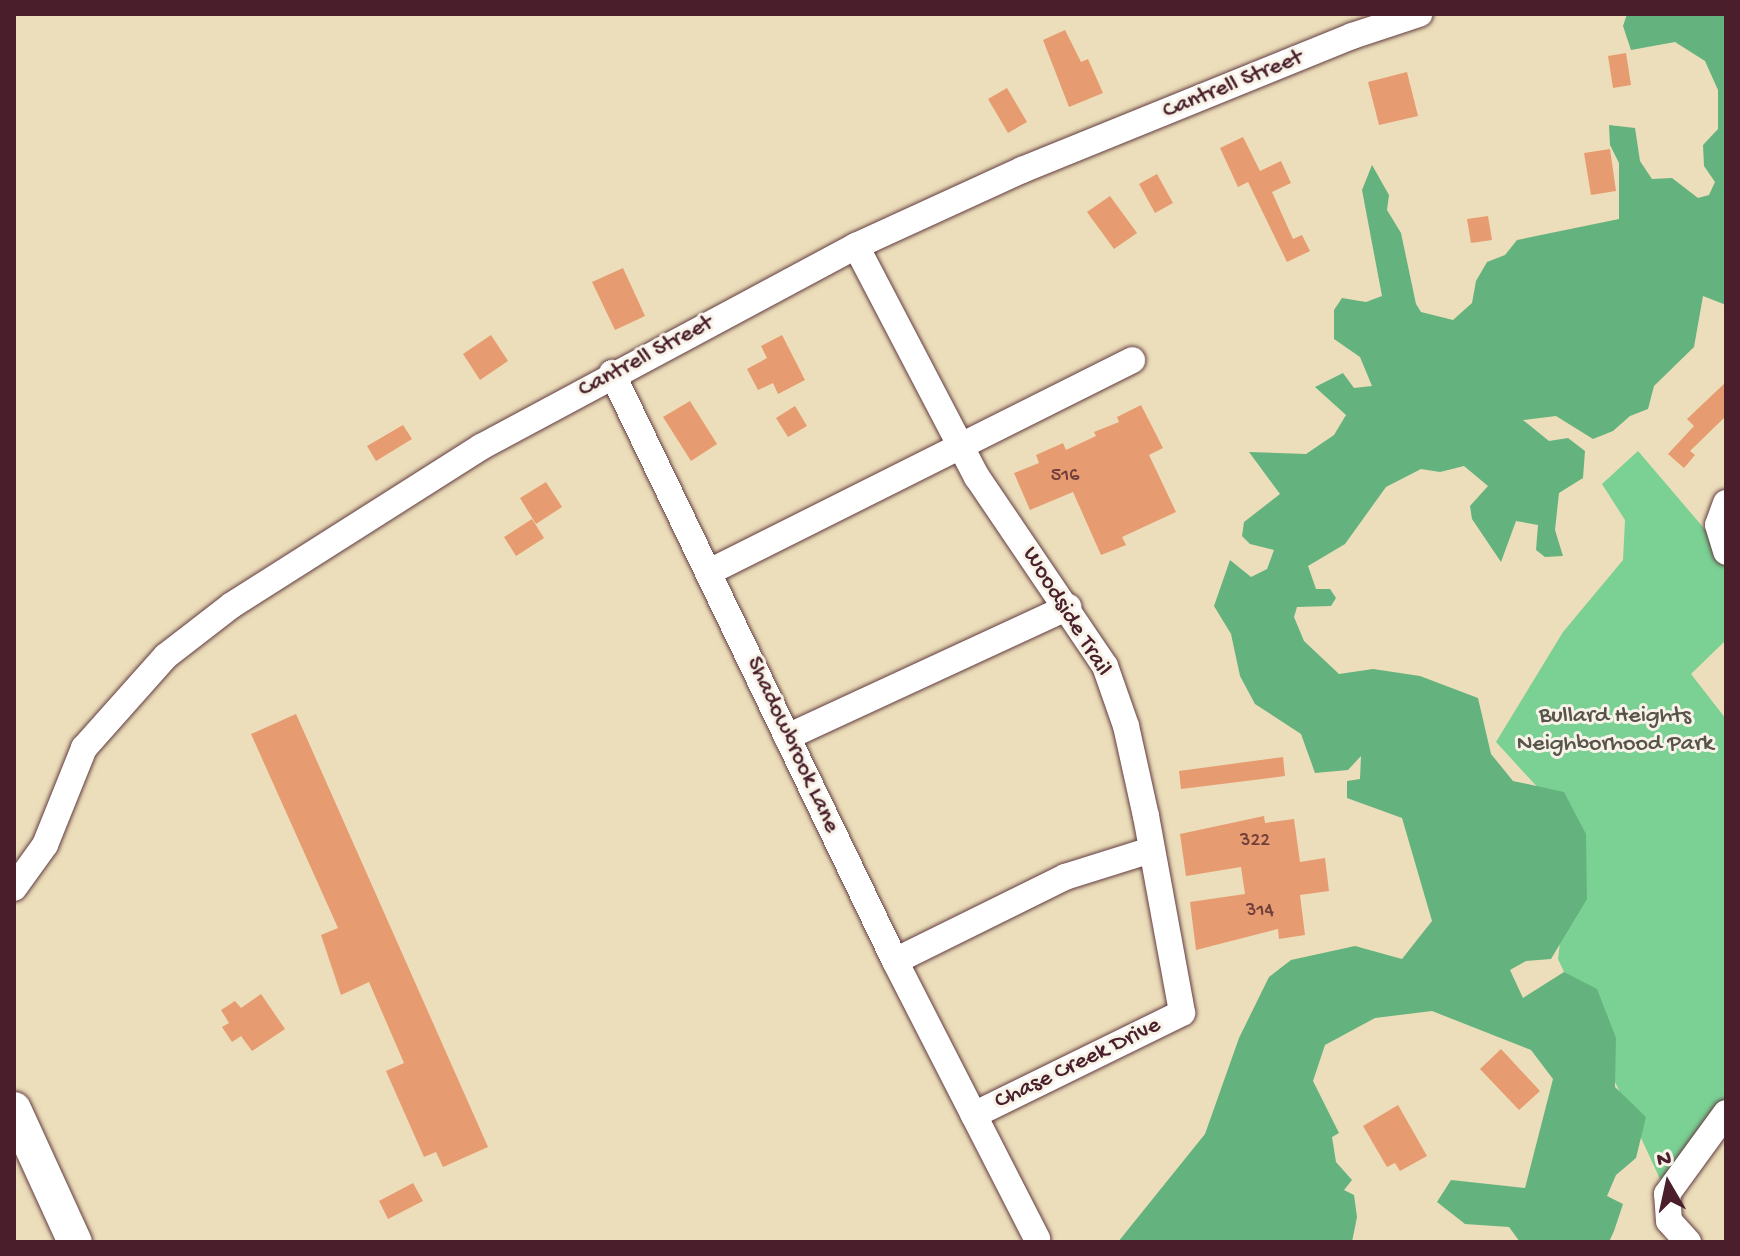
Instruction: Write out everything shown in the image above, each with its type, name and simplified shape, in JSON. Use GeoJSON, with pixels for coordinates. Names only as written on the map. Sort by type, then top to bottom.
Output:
{"type":"FeatureCollection","features":[{"type":"Feature","properties":{"kind":"main road"},"geometry":{"type":"LineString","coordinates":[[14,1109],[75,1242]]}},
{"type":"Feature","properties":{"kind":"street","name":"Cantrell Street"},"geometry":{"type":"LineString","coordinates":[[14,888],[45,845],[84,748],[166,656],[232,605],[481,447],[612,373],[856,246],[1022,170],[1352,36],[1419,14]]}},
{"type":"Feature","properties":{"kind":"street","name":"Woodside Trail"},"geometry":{"type":"LineString","coordinates":[[856,246],[961,449],[1105,666],[1126,726],[1182,1013]]}},
{"type":"Feature","properties":{"kind":"street"},"geometry":{"type":"LineString","coordinates":[[711,571],[961,449],[1132,360]]}},
{"type":"Feature","properties":{"kind":"street","name":"Shadowbrook Lane"},"geometry":{"type":"LineString","coordinates":[[612,373],[711,571],[895,961],[1037,1239]]}},
{"type":"Feature","properties":{"kind":"street"},"geometry":{"type":"LineString","coordinates":[[1722,542],[1726,503]]}},
{"type":"Feature","properties":{"kind":"street"},"geometry":{"type":"LineString","coordinates":[[787,737],[1068,607]]}},
{"type":"Feature","properties":{"kind":"street"},"geometry":{"type":"LineString","coordinates":[[895,961],[1065,877],[1151,850]]}},
{"type":"Feature","properties":{"kind":"street","name":"Chase Creek Drive"},"geometry":{"type":"LineString","coordinates":[[974,1115],[1182,1013]]}},
{"type":"Feature","properties":{"kind":"street"},"geometry":{"type":"LineString","coordinates":[[1688,1242],[1669,1221],[1667,1194],[1726,1113]]}},
{"type":"Feature","properties":{"kind":"green space"},"geometry":{"type":"Polygon","coordinates":[[[1627,14],[1726,14],[1726,305],[1703,296],[1694,347],[1654,386],[1648,409],[1630,416],[1613,431],[1593,439],[1556,416],[1523,420],[1549,441],[1568,438],[1585,451],[1583,478],[1559,493],[1555,530],[1563,556],[1545,557],[1536,550],[1538,525],[1516,521],[1501,562],[1472,519],[1470,506],[1488,486],[1464,466],[1440,472],[1421,469],[1386,487],[1345,544],[1308,566],[1316,589],[1330,589],[1336,598],[1331,606],[1297,607],[1294,617],[1304,641],[1339,674],[1373,669],[1420,676],[1478,698],[1491,754],[1513,781],[1564,792],[1586,834],[1587,899],[1551,959],[1526,961],[1510,970],[1523,998],[1564,972],[1597,989],[1616,1038],[1615,1087],[1646,1117],[1636,1158],[1616,1175],[1607,1196],[1623,1204],[1614,1231],[1609,1242],[1520,1242],[1509,1227],[1465,1224],[1437,1202],[1451,1180],[1525,1188],[1553,1079],[1531,1050],[1432,1011],[1375,1018],[1325,1045],[1313,1081],[1339,1133],[1332,1137],[1336,1162],[1352,1180],[1344,1190],[1354,1195],[1357,1217],[1352,1242],[1118,1242],[1205,1134],[1239,1038],[1269,977],[1291,960],[1355,946],[1402,959],[1432,921],[1402,818],[1347,798],[1347,781],[1360,779],[1361,756],[1348,770],[1315,773],[1301,734],[1255,704],[1240,676],[1231,634],[1214,606],[1230,560],[1251,577],[1267,569],[1274,550],[1250,544],[1242,536],[1244,522],[1280,494],[1249,452],[1306,454],[1334,435],[1346,415],[1315,387],[1343,373],[1354,388],[1372,386],[1360,357],[1334,339],[1334,310],[1342,298],[1366,302],[1382,296],[1362,190],[1372,165],[1389,195],[1387,210],[1401,233],[1416,304],[1421,312],[1453,320],[1472,303],[1476,281],[1487,262],[1505,255],[1517,240],[1619,219],[1619,163],[1610,145],[1609,125],[1635,128],[1640,161],[1652,179],[1672,178],[1698,198],[1709,195],[1715,182],[1704,166],[1703,145],[1718,129],[1718,90],[1705,61],[1675,42],[1631,50],[1623,26],[1627,14]]]}},
{"type":"Feature","properties":{"kind":"green space","name":"Bullard Heights Neighborhood Park"},"geometry":{"type":"Polygon","coordinates":[[[1638,451],[1726,554],[1726,640],[1691,674],[1726,719],[1726,1112],[1667,1194],[1558,959],[1573,826],[1496,742],[1563,632],[1623,560],[1625,520],[1602,484],[1638,451]]]}},
{"type":"Feature","properties":{"kind":"building"},"geometry":{"type":"Polygon","coordinates":[[[1065,30],[1081,62],[1088,59],[1103,93],[1069,107],[1043,40],[1065,30]]]}},
{"type":"Feature","properties":{"kind":"building"},"geometry":{"type":"Polygon","coordinates":[[[1626,53],[1631,85],[1613,88],[1608,56],[1626,53]]]}},
{"type":"Feature","properties":{"kind":"building"},"geometry":{"type":"Polygon","coordinates":[[[1407,72],[1418,116],[1379,125],[1368,82],[1407,72]]]}},
{"type":"Feature","properties":{"kind":"building"},"geometry":{"type":"Polygon","coordinates":[[[1007,88],[1027,122],[1008,133],[988,99],[1007,88]]]}},
{"type":"Feature","properties":{"kind":"building"},"geometry":{"type":"Polygon","coordinates":[[[1243,137],[1260,171],[1281,161],[1291,183],[1272,192],[1293,239],[1302,235],[1310,251],[1287,262],[1248,182],[1238,187],[1220,148],[1243,137]]]}},
{"type":"Feature","properties":{"kind":"building"},"geometry":{"type":"Polygon","coordinates":[[[1610,149],[1616,191],[1591,195],[1584,153],[1610,149]]]}},
{"type":"Feature","properties":{"kind":"building"},"geometry":{"type":"Polygon","coordinates":[[[1157,174],[1173,203],[1155,213],[1139,184],[1157,174]]]}},
{"type":"Feature","properties":{"kind":"building"},"geometry":{"type":"Polygon","coordinates":[[[1110,196],[1137,233],[1114,249],[1087,212],[1110,196]]]}},
{"type":"Feature","properties":{"kind":"building"},"geometry":{"type":"Polygon","coordinates":[[[1488,216],[1492,240],[1471,243],[1467,219],[1488,216]]]}},
{"type":"Feature","properties":{"kind":"building"},"geometry":{"type":"Polygon","coordinates":[[[623,268],[645,316],[615,330],[592,282],[623,268]]]}},
{"type":"Feature","properties":{"kind":"building"},"geometry":{"type":"Polygon","coordinates":[[[491,335],[508,361],[480,380],[463,354],[491,335]]]}},
{"type":"Feature","properties":{"kind":"building"},"geometry":{"type":"Polygon","coordinates":[[[782,335],[805,380],[778,394],[773,383],[758,390],[747,369],[767,358],[761,346],[782,335]]]}},
{"type":"Feature","properties":{"kind":"building"},"geometry":{"type":"Polygon","coordinates":[[[1726,382],[1726,416],[1690,451],[1695,455],[1684,468],[1668,454],[1694,426],[1687,419],[1726,382]]]}},
{"type":"Feature","properties":{"kind":"building"},"geometry":{"type":"Polygon","coordinates":[[[690,401],[717,444],[691,461],[663,417],[690,401]]]}},
{"type":"Feature","properties":{"kind":"building"},"geometry":{"type":"Polygon","coordinates":[[[1141,405],[1163,448],[1149,455],[1176,512],[1122,537],[1126,545],[1101,555],[1073,492],[1030,510],[1014,473],[1039,463],[1036,455],[1063,443],[1066,450],[1096,436],[1094,432],[1119,422],[1117,417],[1141,405]]]}},
{"type":"Feature","properties":{"kind":"building"},"geometry":{"type":"Polygon","coordinates":[[[795,406],[807,426],[788,437],[776,418],[795,406]]]}},
{"type":"Feature","properties":{"kind":"building"},"geometry":{"type":"Polygon","coordinates":[[[403,425],[412,439],[376,461],[367,446],[403,425]]]}},
{"type":"Feature","properties":{"kind":"building"},"geometry":{"type":"Polygon","coordinates":[[[546,482],[562,507],[536,524],[520,498],[546,482]]]}},
{"type":"Feature","properties":{"kind":"building"},"geometry":{"type":"Polygon","coordinates":[[[532,519],[544,538],[516,556],[504,537],[532,519]]]}},
{"type":"Feature","properties":{"kind":"building"},"geometry":{"type":"Polygon","coordinates":[[[296,714],[488,1147],[443,1167],[436,1152],[424,1157],[386,1071],[404,1063],[369,982],[341,995],[321,935],[338,928],[251,734],[296,714]]]}},
{"type":"Feature","properties":{"kind":"building"},"geometry":{"type":"Polygon","coordinates":[[[1283,757],[1285,776],[1181,789],[1179,771],[1283,757]]]}},
{"type":"Feature","properties":{"kind":"building"},"geometry":{"type":"Polygon","coordinates":[[[1264,816],[1265,823],[1294,819],[1300,862],[1325,858],[1329,891],[1300,895],[1305,935],[1279,939],[1278,929],[1196,950],[1190,902],[1245,894],[1241,867],[1186,876],[1180,834],[1264,816]]]}},
{"type":"Feature","properties":{"kind":"building"},"geometry":{"type":"Polygon","coordinates":[[[261,994],[285,1029],[252,1051],[241,1036],[232,1042],[222,1027],[229,1023],[221,1010],[235,1001],[241,1008],[261,994]]]}},
{"type":"Feature","properties":{"kind":"building"},"geometry":{"type":"Polygon","coordinates":[[[1501,1049],[1540,1091],[1519,1110],[1480,1069],[1501,1049]]]}},
{"type":"Feature","properties":{"kind":"building"},"geometry":{"type":"Polygon","coordinates":[[[1398,1105],[1427,1156],[1400,1171],[1395,1163],[1387,1167],[1363,1126],[1398,1105]]]}},
{"type":"Feature","properties":{"kind":"building"},"geometry":{"type":"Polygon","coordinates":[[[413,1183],[423,1201],[388,1219],[379,1201],[413,1183]]]}}]}
